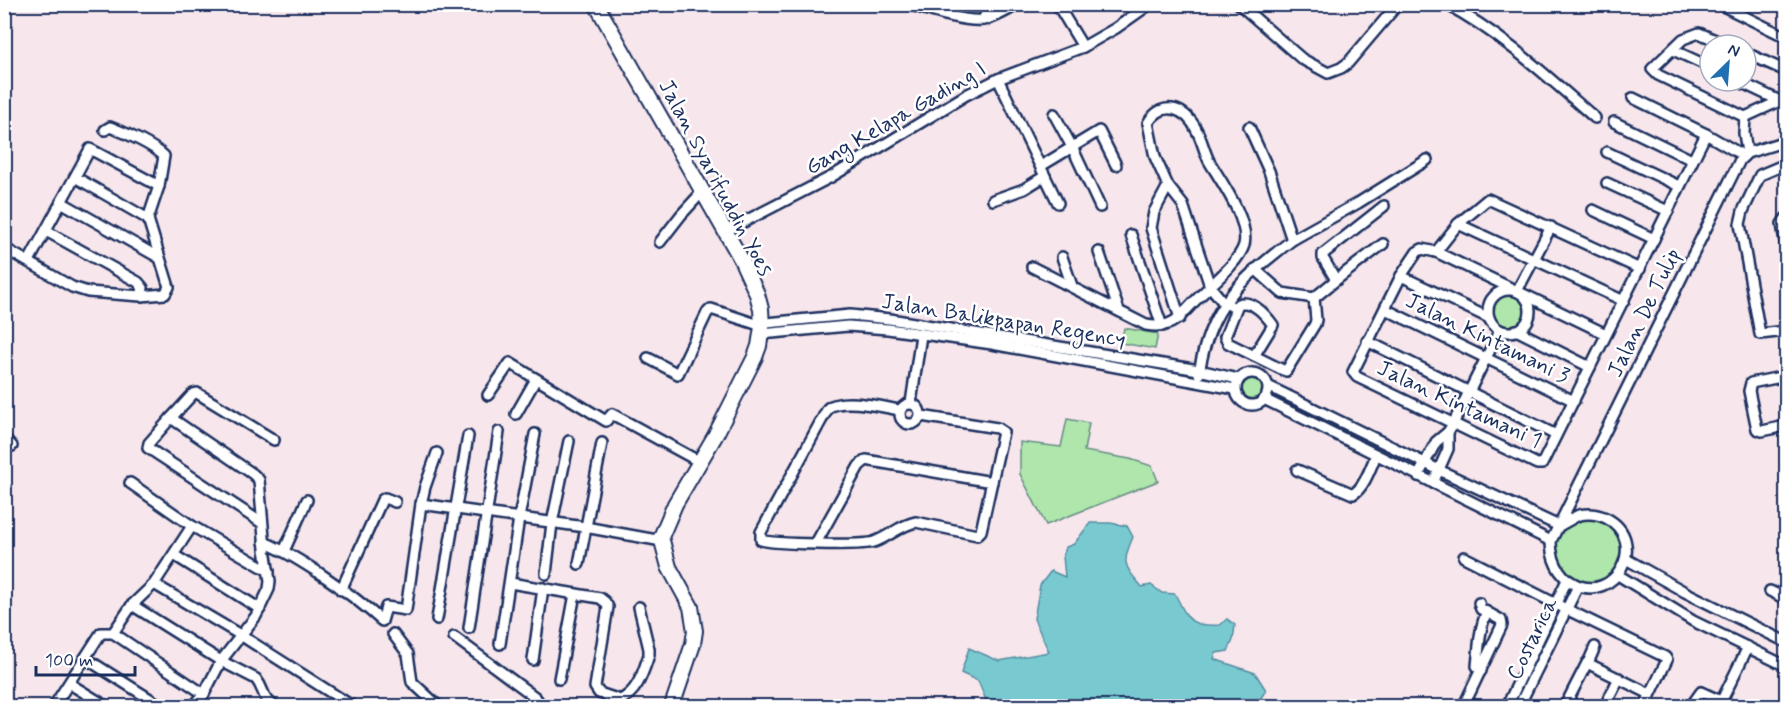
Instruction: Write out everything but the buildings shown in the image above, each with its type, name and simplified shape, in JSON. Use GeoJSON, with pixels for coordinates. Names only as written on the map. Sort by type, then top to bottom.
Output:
{"type":"FeatureCollection","features":[{"type":"Feature","properties":{"kind":"highway","name":"Jalan Syarifuddin Yoes"},"geometry":{"type":"LineString","coordinates":[[596,4],[724,232],[741,258],[761,309],[762,328],[755,357],[715,436],[675,504],[666,524],[662,541]]}},
{"type":"Feature","properties":{"kind":"highway"},"geometry":{"type":"LineString","coordinates":[[662,541],[669,567],[691,607],[696,631],[672,706]]}},
{"type":"Feature","properties":{"kind":"street"},"geometry":{"type":"LineString","coordinates":[[946,15],[951,4]]}},
{"type":"Feature","properties":{"kind":"street"},"geometry":{"type":"LineString","coordinates":[[983,20],[990,4]]}},
{"type":"Feature","properties":{"kind":"street"},"geometry":{"type":"LineString","coordinates":[[911,5],[946,15],[983,20],[1001,14],[1018,4]]}},
{"type":"Feature","properties":{"kind":"street"},"geometry":{"type":"LineString","coordinates":[[1057,4],[1083,46]]}},
{"type":"Feature","properties":{"kind":"street","name":"Gang Kelapa Gading I"},"geometry":{"type":"LineString","coordinates":[[724,232],[831,177],[998,79],[1083,46],[1116,28],[1150,4]]}},
{"type":"Feature","properties":{"kind":"street"},"geometry":{"type":"LineString","coordinates":[[1239,4],[1302,58],[1328,73],[1341,69],[1348,63],[1398,4]]}},
{"type":"Feature","properties":{"kind":"street"},"geometry":{"type":"LineString","coordinates":[[1446,4],[1486,29],[1542,72],[1594,118]]}},
{"type":"Feature","properties":{"kind":"street"},"geometry":{"type":"LineString","coordinates":[[1719,5],[1786,37]]}},
{"type":"Feature","properties":{"kind":"street"},"geometry":{"type":"LineString","coordinates":[[1698,33],[1683,39],[1652,69],[1658,75],[1745,117]]}},
{"type":"Feature","properties":{"kind":"street"},"geometry":{"type":"LineString","coordinates":[[1673,50],[1698,62]]}},
{"type":"Feature","properties":{"kind":"street"},"geometry":{"type":"LineString","coordinates":[[1758,58],[1786,71]]}},
{"type":"Feature","properties":{"kind":"street"},"geometry":{"type":"LineString","coordinates":[[998,79],[1058,203]]}},
{"type":"Feature","properties":{"kind":"street"},"geometry":{"type":"LineString","coordinates":[[1758,89],[1783,99]]}},
{"type":"Feature","properties":{"kind":"street"},"geometry":{"type":"LineString","coordinates":[[1633,98],[1745,154],[1786,141]]}},
{"type":"Feature","properties":{"kind":"street"},"geometry":{"type":"LineString","coordinates":[[1745,117],[1783,99]]}},
{"type":"Feature","properties":{"kind":"street"},"geometry":{"type":"LineString","coordinates":[[1032,267],[1146,325],[1162,326],[1180,318],[1210,286],[1236,259],[1245,240],[1233,201],[1208,159],[1197,129],[1175,108],[1168,108],[1151,118],[1148,127],[1155,157],[1168,186],[1183,205],[1210,286],[1223,302],[1235,308]]}},
{"type":"Feature","properties":{"kind":"street"},"geometry":{"type":"LineString","coordinates":[[1054,114],[1100,207]]}},
{"type":"Feature","properties":{"kind":"street"},"geometry":{"type":"LineString","coordinates":[[1745,117],[1745,154]]}},
{"type":"Feature","properties":{"kind":"street"},"geometry":{"type":"LineString","coordinates":[[1614,122],[1692,160]]}},
{"type":"Feature","properties":{"kind":"street"},"geometry":{"type":"LineString","coordinates":[[4,248],[72,287],[88,292],[141,296],[165,294],[168,289],[148,219],[159,186],[164,156],[118,130],[110,127],[105,130]]}},
{"type":"Feature","properties":{"kind":"street"},"geometry":{"type":"LineString","coordinates":[[1249,127],[1269,171],[1292,240]]}},
{"type":"Feature","properties":{"kind":"street"},"geometry":{"type":"LineString","coordinates":[[993,200],[1024,189],[1072,147],[1099,131],[1116,165]]}},
{"type":"Feature","properties":{"kind":"street"},"geometry":{"type":"LineString","coordinates":[[1606,334],[1426,249],[1417,252],[1401,276],[1367,341],[1556,435],[1706,134]]}},
{"type":"Feature","properties":{"kind":"street"},"geometry":{"type":"LineString","coordinates":[[29,261],[90,149],[159,186]]}},
{"type":"Feature","properties":{"kind":"street"},"geometry":{"type":"LineString","coordinates":[[1606,152],[1679,186]]}},
{"type":"Feature","properties":{"kind":"street","name":"Jalan De Tulip"},"geometry":{"type":"LineString","coordinates":[[1559,526],[1745,154]]}},
{"type":"Feature","properties":{"kind":"street"},"geometry":{"type":"LineString","coordinates":[[1198,382],[1199,370],[1213,320],[1223,302],[1255,269],[1292,240],[1358,203],[1427,160]]}},
{"type":"Feature","properties":{"kind":"street"},"geometry":{"type":"LineString","coordinates":[[1786,164],[1760,175],[1740,224],[1760,334],[1786,331]]}},
{"type":"Feature","properties":{"kind":"street"},"geometry":{"type":"LineString","coordinates":[[75,177],[148,219]]}},
{"type":"Feature","properties":{"kind":"street"},"geometry":{"type":"LineString","coordinates":[[1607,183],[1668,211]]}},
{"type":"Feature","properties":{"kind":"street"},"geometry":{"type":"LineString","coordinates":[[1168,186],[1154,212],[1151,228],[1180,318]]}},
{"type":"Feature","properties":{"kind":"street"},"geometry":{"type":"LineString","coordinates":[[660,242],[703,191]]}},
{"type":"Feature","properties":{"kind":"street"},"geometry":{"type":"LineString","coordinates":[[1436,252],[1458,224],[1488,198],[1640,269]]}},
{"type":"Feature","properties":{"kind":"street"},"geometry":{"type":"LineString","coordinates":[[61,202],[158,257]]}},
{"type":"Feature","properties":{"kind":"street"},"geometry":{"type":"LineString","coordinates":[[1336,280],[1323,254],[1384,206]]}},
{"type":"Feature","properties":{"kind":"street"},"geometry":{"type":"LineString","coordinates":[[1593,210],[1654,239]]}},
{"type":"Feature","properties":{"kind":"street"},"geometry":{"type":"LineString","coordinates":[[1786,218],[1782,224],[1786,247]]}},
{"type":"Feature","properties":{"kind":"street"},"geometry":{"type":"LineString","coordinates":[[1458,224],[1624,301]]}},
{"type":"Feature","properties":{"kind":"street"},"geometry":{"type":"LineString","coordinates":[[1518,291],[1551,227]]}},
{"type":"Feature","properties":{"kind":"street"},"geometry":{"type":"LineString","coordinates":[[46,231],[138,282],[143,286],[141,296]]}},
{"type":"Feature","properties":{"kind":"street"},"geometry":{"type":"LineString","coordinates":[[1131,235],[1162,326]]}},
{"type":"Feature","properties":{"kind":"street"},"geometry":{"type":"LineString","coordinates":[[1255,269],[1282,293],[1314,298],[1383,244]]}},
{"type":"Feature","properties":{"kind":"street"},"geometry":{"type":"LineString","coordinates":[[1099,252],[1119,311]]}},
{"type":"Feature","properties":{"kind":"street"},"geometry":{"type":"LineString","coordinates":[[1062,257],[1071,286]]}},
{"type":"Feature","properties":{"kind":"street"},"geometry":{"type":"LineString","coordinates":[[1401,276],[1489,318],[1500,330],[1516,330],[1590,367]]}},
{"type":"Feature","properties":{"kind":"street"},"geometry":{"type":"LineString","coordinates":[[1489,318],[1488,307],[1496,293],[1507,290],[1518,291],[1528,303],[1529,314],[1525,324],[1516,330]]}},
{"type":"Feature","properties":{"kind":"street"},"geometry":{"type":"LineString","coordinates":[[1254,356],[1273,325],[1251,304],[1241,302],[1235,308],[1226,340],[1228,343],[1254,356],[1283,370],[1286,371],[1315,324],[1314,298]]}},
{"type":"Feature","properties":{"kind":"street","name":"Jalan Balikpapan Regency"},"geometry":{"type":"LineString","coordinates":[[648,358],[678,374],[711,309],[762,328],[892,325],[1199,370],[1237,384]]}},
{"type":"Feature","properties":{"kind":"street","name":"Jalan Kintamani 3"},"geometry":{"type":"LineString","coordinates":[[1385,309],[1574,401]]}},
{"type":"Feature","properties":{"kind":"street","name":"Jalan Balikpapan Regency"},"geometry":{"type":"LineString","coordinates":[[892,325],[921,334],[938,332]]}},
{"type":"Feature","properties":{"kind":"street"},"geometry":{"type":"LineString","coordinates":[[1433,483],[1448,450],[1451,428],[1500,330]]}},
{"type":"Feature","properties":{"kind":"street"},"geometry":{"type":"LineString","coordinates":[[911,403],[921,334]]}},
{"type":"Feature","properties":{"kind":"street","name":"Jalan Balikpapan Regency"},"geometry":{"type":"LineString","coordinates":[[993,341],[1198,382],[1237,384],[1249,372],[1257,373],[1264,378],[1268,386],[1559,526]]}},
{"type":"Feature","properties":{"kind":"street","name":"Jalan Kintamani 1"},"geometry":{"type":"LineString","coordinates":[[1367,341],[1353,372],[1357,377],[1451,428],[1537,464],[1542,464],[1556,435]]}},
{"type":"Feature","properties":{"kind":"street"},"geometry":{"type":"LineString","coordinates":[[488,395],[510,363],[606,421],[612,414],[700,462]]}},
{"type":"Feature","properties":{"kind":"street"},"geometry":{"type":"LineString","coordinates":[[1786,376],[1751,383],[1749,391],[1756,429],[1762,431],[1786,426]]}},
{"type":"Feature","properties":{"kind":"street"},"geometry":{"type":"LineString","coordinates":[[516,414],[536,379]]}},
{"type":"Feature","properties":{"kind":"street","name":"Jalan Balikpapan Regency"},"geometry":{"type":"LineString","coordinates":[[1237,384],[1238,398],[1246,404],[1256,405],[1264,399],[1551,541]]}},
{"type":"Feature","properties":{"kind":"street"},"geometry":{"type":"LineString","coordinates":[[1264,399],[1268,386]]}},
{"type":"Feature","properties":{"kind":"street"},"geometry":{"type":"LineString","coordinates":[[262,523],[148,448],[149,443],[171,418],[193,394],[198,393],[274,440]]}},
{"type":"Feature","properties":{"kind":"street"},"geometry":{"type":"LineString","coordinates":[[900,410],[849,403],[828,408],[760,536],[763,541],[870,543],[916,522],[977,535],[981,531],[1003,436],[1000,429],[921,416]]}},
{"type":"Feature","properties":{"kind":"street"},"geometry":{"type":"LineString","coordinates":[[911,403],[919,407],[921,416],[913,424],[907,424],[900,416],[900,410],[911,403]]}},
{"type":"Feature","properties":{"kind":"street"},"geometry":{"type":"LineString","coordinates":[[171,418],[257,478],[269,571],[269,589],[260,609],[242,636],[221,661],[204,694],[194,706]]}},
{"type":"Feature","properties":{"kind":"street"},"geometry":{"type":"LineString","coordinates":[[1418,476],[1436,442],[1451,428]]}},
{"type":"Feature","properties":{"kind":"street"},"geometry":{"type":"LineString","coordinates":[[469,628],[499,432]]}},
{"type":"Feature","properties":{"kind":"street"},"geometry":{"type":"LineString","coordinates":[[500,644],[519,518],[535,434]]}},
{"type":"Feature","properties":{"kind":"street"},"geometry":{"type":"LineString","coordinates":[[437,619],[468,436]]}},
{"type":"Feature","properties":{"kind":"street"},"geometry":{"type":"LineString","coordinates":[[4,438],[12,446]]}},
{"type":"Feature","properties":{"kind":"street"},"geometry":{"type":"LineString","coordinates":[[546,574],[552,523],[568,441]]}},
{"type":"Feature","properties":{"kind":"street"},"geometry":{"type":"LineString","coordinates":[[579,564],[602,443]]}},
{"type":"Feature","properties":{"kind":"street"},"geometry":{"type":"LineString","coordinates":[[264,542],[284,551],[382,621],[386,607],[406,610],[421,504],[437,453]]}},
{"type":"Feature","properties":{"kind":"street"},"geometry":{"type":"LineString","coordinates":[[1297,470],[1353,494],[1361,486],[1376,455]]}},
{"type":"Feature","properties":{"kind":"street"},"geometry":{"type":"LineString","coordinates":[[816,543],[859,466],[866,460],[992,482]]}},
{"type":"Feature","properties":{"kind":"street"},"geometry":{"type":"LineString","coordinates":[[130,483],[192,526],[269,571]]}},
{"type":"Feature","properties":{"kind":"street"},"geometry":{"type":"LineString","coordinates":[[341,590],[382,500],[385,498],[395,502]]}},
{"type":"Feature","properties":{"kind":"street"},"geometry":{"type":"LineString","coordinates":[[284,551],[307,500]]}},
{"type":"Feature","properties":{"kind":"street"},"geometry":{"type":"LineString","coordinates":[[421,504],[585,527],[662,541]]}},
{"type":"Feature","properties":{"kind":"street"},"geometry":{"type":"LineString","coordinates":[[1581,514],[1591,514],[1608,519],[1616,525],[1625,540],[1626,559],[1618,575],[1602,586],[1593,588],[1578,586],[1567,580],[1556,565],[1551,541],[1559,526],[1581,514]]}},
{"type":"Feature","properties":{"kind":"street"},"geometry":{"type":"LineString","coordinates":[[113,633],[132,604],[154,584],[192,526]]}},
{"type":"Feature","properties":{"kind":"street"},"geometry":{"type":"LineString","coordinates":[[174,555],[260,609]]}},
{"type":"Feature","properties":{"kind":"street"},"geometry":{"type":"LineString","coordinates":[[1464,557],[1667,659],[1645,706]]}},
{"type":"Feature","properties":{"kind":"street"},"geometry":{"type":"LineString","coordinates":[[1626,559],[1685,592],[1786,642]]}},
{"type":"Feature","properties":{"kind":"street"},"geometry":{"type":"LineString","coordinates":[[1630,583],[1640,567]]}},
{"type":"Feature","properties":{"kind":"street"},"geometry":{"type":"LineString","coordinates":[[1618,575],[1693,621],[1786,666]]}},
{"type":"Feature","properties":{"kind":"street"},"geometry":{"type":"LineString","coordinates":[[1561,607],[1567,580]]}},
{"type":"Feature","properties":{"kind":"street"},"geometry":{"type":"LineString","coordinates":[[510,583],[600,598],[606,602],[608,607],[595,687],[599,693],[620,700],[635,689],[649,655],[639,607]]}},
{"type":"Feature","properties":{"kind":"street"},"geometry":{"type":"LineString","coordinates":[[1770,591],[1783,598],[1786,583]]}},
{"type":"Feature","properties":{"kind":"street"},"geometry":{"type":"LineString","coordinates":[[154,584],[242,636],[352,706]]}},
{"type":"Feature","properties":{"kind":"street","name":"Costarica"},"geometry":{"type":"LineString","coordinates":[[1508,706],[1561,607],[1578,586]]}},
{"type":"Feature","properties":{"kind":"street"},"geometry":{"type":"LineString","coordinates":[[532,660],[543,588]]}},
{"type":"Feature","properties":{"kind":"street"},"geometry":{"type":"LineString","coordinates":[[559,679],[575,594]]}},
{"type":"Feature","properties":{"kind":"street"},"geometry":{"type":"LineString","coordinates":[[1468,705],[1502,625],[1501,620],[1481,609],[1479,603]]}},
{"type":"Feature","properties":{"kind":"street"},"geometry":{"type":"LineString","coordinates":[[132,604],[221,661],[256,679],[263,696],[270,704]]}},
{"type":"Feature","properties":{"kind":"street","name":"Costarica"},"geometry":{"type":"LineString","coordinates":[[1519,706],[1561,607]]}},
{"type":"Feature","properties":{"kind":"street"},"geometry":{"type":"LineString","coordinates":[[1481,671],[1477,666],[1478,651],[1482,624],[1487,612]]}},
{"type":"Feature","properties":{"kind":"street"},"geometry":{"type":"LineString","coordinates":[[54,706],[101,633],[113,633],[204,694]]}},
{"type":"Feature","properties":{"kind":"street"},"geometry":{"type":"LineString","coordinates":[[393,634],[408,654],[412,682],[438,706]]}},
{"type":"Feature","properties":{"kind":"street"},"geometry":{"type":"LineString","coordinates":[[454,637],[536,702]]}},
{"type":"Feature","properties":{"kind":"street"},"geometry":{"type":"LineString","coordinates":[[1565,706],[1595,647]]}},
{"type":"Feature","properties":{"kind":"street"},"geometry":{"type":"LineString","coordinates":[[1691,706],[1701,692],[1728,705],[1748,647]]}},
{"type":"Feature","properties":{"kind":"street"},"geometry":{"type":"LineString","coordinates":[[85,658],[161,706]]}},
{"type":"Feature","properties":{"kind":"street"},"geometry":{"type":"LineString","coordinates":[[1588,663],[1650,694]]}},
{"type":"Feature","properties":{"kind":"street"},"geometry":{"type":"LineString","coordinates":[[1605,706],[1619,678]]}},
{"type":"Feature","properties":{"kind":"street"},"geometry":{"type":"LineString","coordinates":[[70,684],[106,706]]}},
{"type":"Feature","properties":{"kind":"green space"},"geometry":{"type":"Polygon","coordinates":[[[1509,292],[1522,297],[1527,310],[1522,323],[1509,328],[1496,323],[1491,310],[1496,297],[1509,292]]]}},
{"type":"Feature","properties":{"kind":"green space"},"geometry":{"type":"Polygon","coordinates":[[[1124,328],[1158,334],[1155,349],[1121,343],[1124,328]]]}},
{"type":"Feature","properties":{"kind":"green space"},"geometry":{"type":"Polygon","coordinates":[[[1251,376],[1260,380],[1264,389],[1260,398],[1251,402],[1242,398],[1238,389],[1242,380],[1251,376]]]}},
{"type":"Feature","properties":{"kind":"green space"},"geometry":{"type":"Polygon","coordinates":[[[1067,419],[1089,423],[1084,451],[1130,459],[1152,466],[1158,481],[1046,525],[1020,474],[1020,442],[1061,447],[1067,419]]]}},
{"type":"Feature","properties":{"kind":"green space"},"geometry":{"type":"Polygon","coordinates":[[[1590,516],[1609,522],[1623,542],[1621,566],[1606,581],[1594,585],[1572,580],[1564,574],[1556,555],[1557,541],[1563,528],[1573,521],[1590,516]]]}},
{"type":"Feature","properties":{"kind":"water"},"geometry":{"type":"Polygon","coordinates":[[[1090,523],[1127,526],[1133,537],[1126,564],[1142,587],[1151,585],[1162,593],[1175,594],[1190,620],[1195,623],[1220,625],[1227,619],[1235,625],[1233,640],[1228,651],[1216,653],[1214,659],[1255,673],[1266,690],[1259,701],[1252,705],[1243,701],[1237,706],[978,706],[986,700],[978,681],[961,673],[969,648],[999,661],[1049,652],[1034,619],[1040,585],[1051,571],[1065,577],[1063,556],[1066,547],[1074,544],[1090,523]]]}}]}
